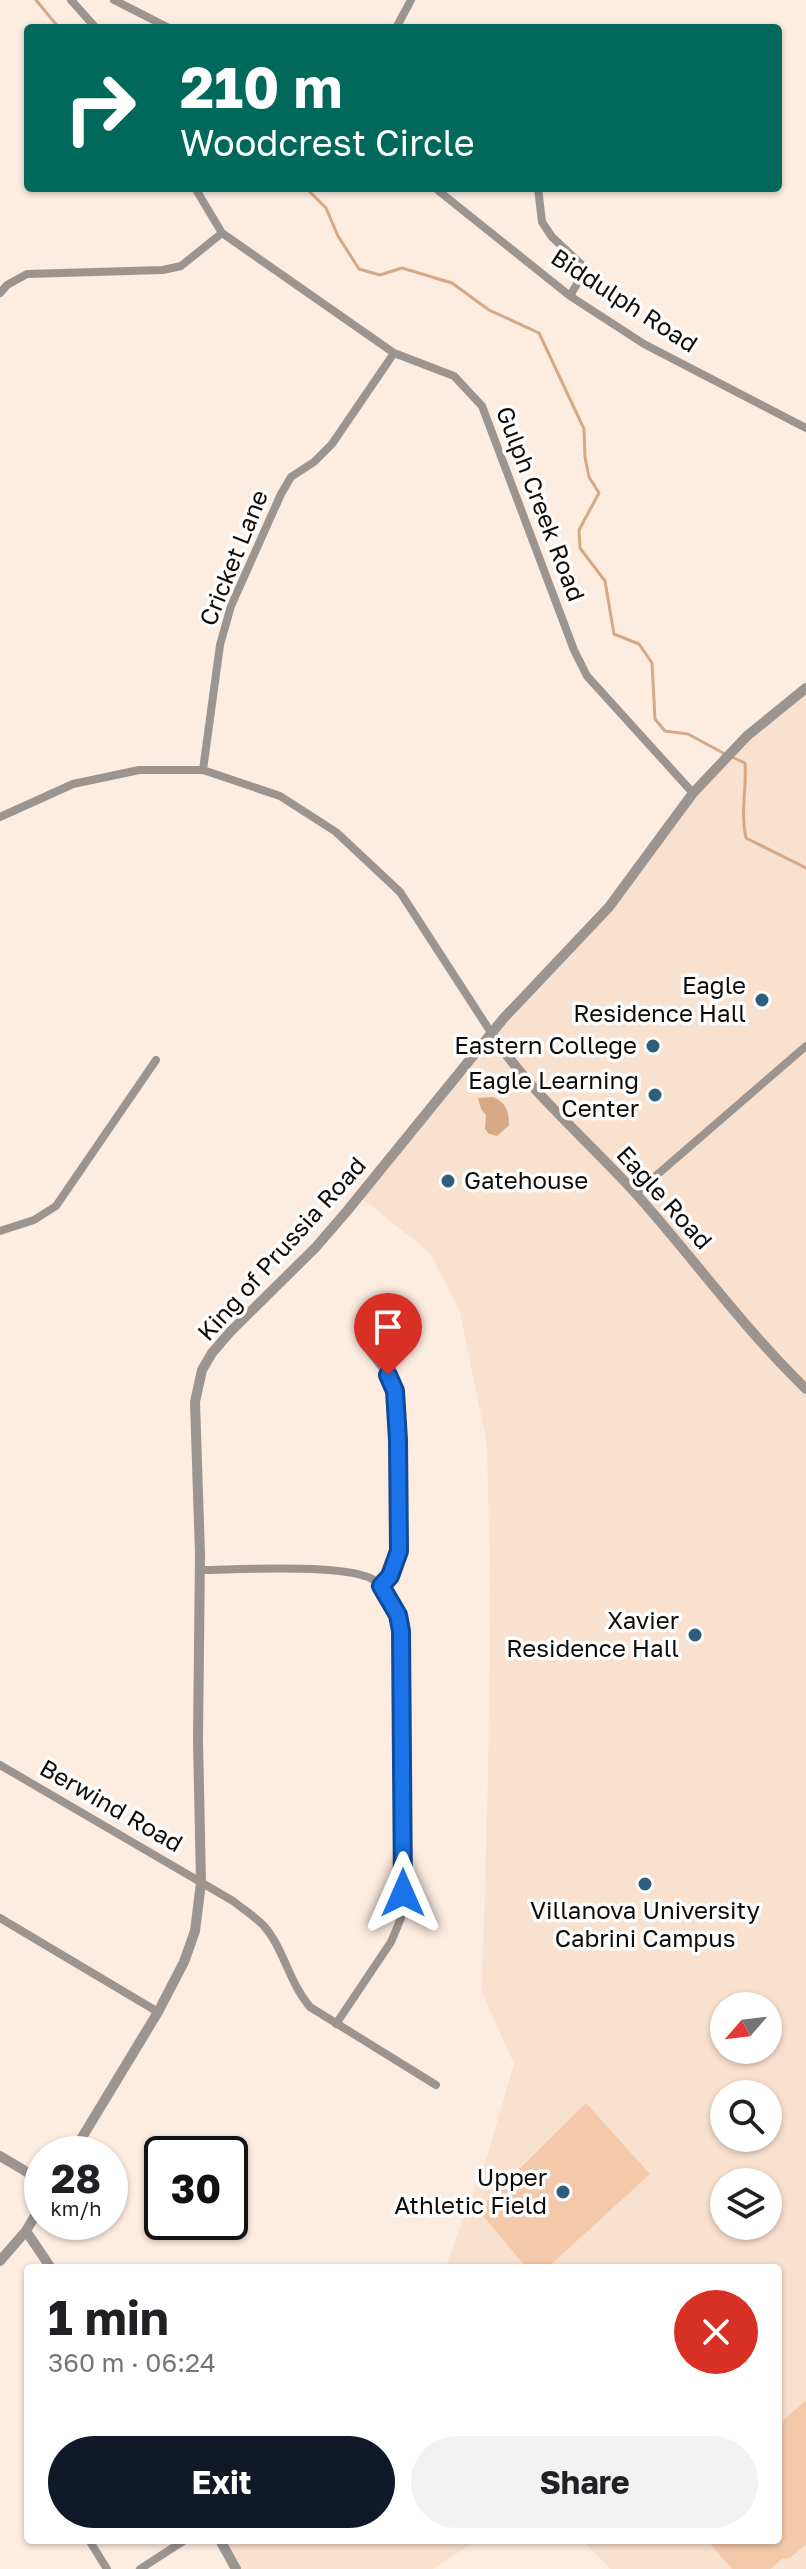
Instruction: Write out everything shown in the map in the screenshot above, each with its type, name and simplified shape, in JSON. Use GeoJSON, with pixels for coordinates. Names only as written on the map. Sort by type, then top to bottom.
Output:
{"type":"FeatureCollection","features":[{"type":"Feature","properties":{"kind":"street"},"geometry":{"type":"LineString","coordinates":[[71,0],[92,24]]}},
{"type":"Feature","properties":{"kind":"street"},"geometry":{"type":"LineString","coordinates":[[114,0],[161,24]]}},
{"type":"Feature","properties":{"kind":"street"},"geometry":{"type":"LineString","coordinates":[[398,24],[411,0]]}},
{"type":"Feature","properties":{"kind":"street","name":"Gulph Creek Road"},"geometry":{"type":"LineString","coordinates":[[197,192],[222,233],[394,353],[454,376],[482,406],[574,650],[587,676],[693,793]]}},
{"type":"Feature","properties":{"kind":"street","name":"Biddulph Road"},"geometry":{"type":"LineString","coordinates":[[440,192],[570,296],[644,344],[806,428]]}},
{"type":"Feature","properties":{"kind":"street"},"geometry":{"type":"LineString","coordinates":[[538,192],[542,222],[552,237],[581,264],[582,275],[570,296]]}},
{"type":"Feature","properties":{"kind":"street"},"geometry":{"type":"LineString","coordinates":[[0,293],[7,285],[27,274],[163,270],[181,266],[222,233]]}},
{"type":"Feature","properties":{"kind":"street","name":"Cricket Lane"},"geometry":{"type":"LineString","coordinates":[[203,770],[224,632],[231,606],[281,494],[291,477],[314,462],[332,444],[394,353]]}},
{"type":"Feature","properties":{"kind":"street","name":"King of Prussia Road"},"geometry":{"type":"LineString","coordinates":[[83,2136],[158,2012],[184,1962],[195,1931],[201,1883],[198,1740],[200,1570],[195,1402],[202,1370],[230,1332],[316,1247],[492,1034],[609,907],[693,793],[771,714],[806,688]]}},
{"type":"Feature","properties":{"kind":"street"},"geometry":{"type":"LineString","coordinates":[[0,817],[73,784],[139,770],[203,770],[280,796],[336,832],[400,892],[492,1034]]}},
{"type":"Feature","properties":{"kind":"street","name":"Eagle Road"},"geometry":{"type":"LineString","coordinates":[[492,1034],[508,1058],[636,1193],[806,1389]]}},
{"type":"Feature","properties":{"kind":"street"},"geometry":{"type":"LineString","coordinates":[[636,1193],[806,1046]]}},
{"type":"Feature","properties":{"kind":"street"},"geometry":{"type":"LineString","coordinates":[[0,1231],[34,1220],[56,1206],[156,1060]]}},
{"type":"Feature","properties":{"kind":"street"},"geometry":{"type":"LineString","coordinates":[[370,1352],[388,1375],[395,1391],[398,1440],[399,1551],[390,1576],[381,1586]]}},
{"type":"Feature","properties":{"kind":"street"},"geometry":{"type":"LineString","coordinates":[[200,1570],[345,1570],[377,1582],[398,1615],[401,1631],[401,1918],[391,1942],[336,2024]]}},
{"type":"Feature","properties":{"kind":"street","name":"Berwind Road"},"geometry":{"type":"LineString","coordinates":[[0,1765],[233,1901],[263,1925],[298,1993],[310,2007],[436,2085]]}},
{"type":"Feature","properties":{"kind":"street"},"geometry":{"type":"LineString","coordinates":[[0,1918],[158,2012]]}},
{"type":"Feature","properties":{"kind":"street"},"geometry":{"type":"LineString","coordinates":[[0,2156],[24,2170]]}},
{"type":"Feature","properties":{"kind":"street"},"geometry":{"type":"LineString","coordinates":[[0,2261],[24,2233]]}},
{"type":"Feature","properties":{"kind":"street"},"geometry":{"type":"LineString","coordinates":[[32,2240],[48,2264]]}},
{"type":"Feature","properties":{"kind":"street"},"geometry":{"type":"LineString","coordinates":[[91,2544],[107,2569]]}},
{"type":"Feature","properties":{"kind":"street"},"geometry":{"type":"LineString","coordinates":[[140,2569],[179,2544]]}},
{"type":"Feature","properties":{"kind":"street"},"geometry":{"type":"LineString","coordinates":[[222,2544],[236,2569]]}},
{"type":"Feature","properties":{"kind":"shaded area","name":"Villanova University Cabrini Campus"},"geometry":{"type":"Polygon","coordinates":[[[806,688],[806,2569],[611,2569],[586,2544],[782,2544],[782,2264],[446,2264],[487,2156],[514,2064],[482,1992],[490,1584],[487,1444],[459,1309],[429,1252],[360,1197],[503,1019],[609,907],[733,750],[806,688]]]}},
{"type":"Feature","properties":{"kind":"shaded area"},"geometry":{"type":"Polygon","coordinates":[[[493,1097],[504,1105],[509,1120],[509,1125],[497,1136],[485,1129],[486,1115],[478,1098],[493,1097]]]}},
{"type":"Feature","properties":{"kind":"shaded area","name":"Upper Athletic Field"},"geometry":{"type":"Polygon","coordinates":[[[586,2103],[650,2174],[551,2264],[524,2264],[478,2210],[586,2103]]]}},
{"type":"Feature","properties":{"kind":"shaded area"},"geometry":{"type":"Polygon","coordinates":[[[806,2400],[806,2544],[770,2569],[732,2569],[710,2544],[782,2544],[782,2421],[806,2400]]]}},
{"type":"Feature","properties":{"kind":"shaded area"},"geometry":{"type":"Polygon","coordinates":[[[228,2544],[471,2544],[433,2569],[237,2569],[224,2548],[228,2544]]]}},
{"type":"Feature","properties":{"kind":"waterway"},"geometry":{"type":"LineString","coordinates":[[36,0],[56,24]]}},
{"type":"Feature","properties":{"kind":"waterway"},"geometry":{"type":"LineString","coordinates":[[310,192],[326,208],[338,236],[359,269],[380,275],[402,268],[452,283],[489,310],[539,333],[584,429],[589,477],[599,493],[579,530],[580,548],[605,581],[614,634],[639,644],[652,663],[655,719],[665,731],[688,734],[725,754]]}},
{"type":"Feature","properties":{"kind":"waterway"},"geometry":{"type":"LineString","coordinates":[[732,757],[745,763],[746,838],[806,868]]}},
{"type":"Feature","properties":{"kind":"place","name":"Eagle Residence Hall"},"geometry":{"type":"Point","coordinates":[762,1000]}},
{"type":"Feature","properties":{"kind":"place","name":"Eastern College"},"geometry":{"type":"Point","coordinates":[653,1046]}},
{"type":"Feature","properties":{"kind":"place","name":"Eagle Learning Center"},"geometry":{"type":"Point","coordinates":[655,1095]}},
{"type":"Feature","properties":{"kind":"place","name":"Gatehouse"},"geometry":{"type":"Point","coordinates":[448,1181]}},
{"type":"Feature","properties":{"kind":"place","name":"Xavier Residence Hall"},"geometry":{"type":"Point","coordinates":[695,1635]}},
{"type":"Feature","properties":{"kind":"place","name":"Villanova University Cabrini Campus"},"geometry":{"type":"Point","coordinates":[645,1884]}},
{"type":"Feature","properties":{"kind":"place","name":"Upper Athletic Field"},"geometry":{"type":"Point","coordinates":[563,2192]}},
{"type":"Feature","properties":{"kind":"route"},"geometry":{"type":"LineString","coordinates":[[388,1375],[395,1391],[399,1551],[390,1576],[381,1586],[398,1615],[401,1631],[403,1893]]}}]}
